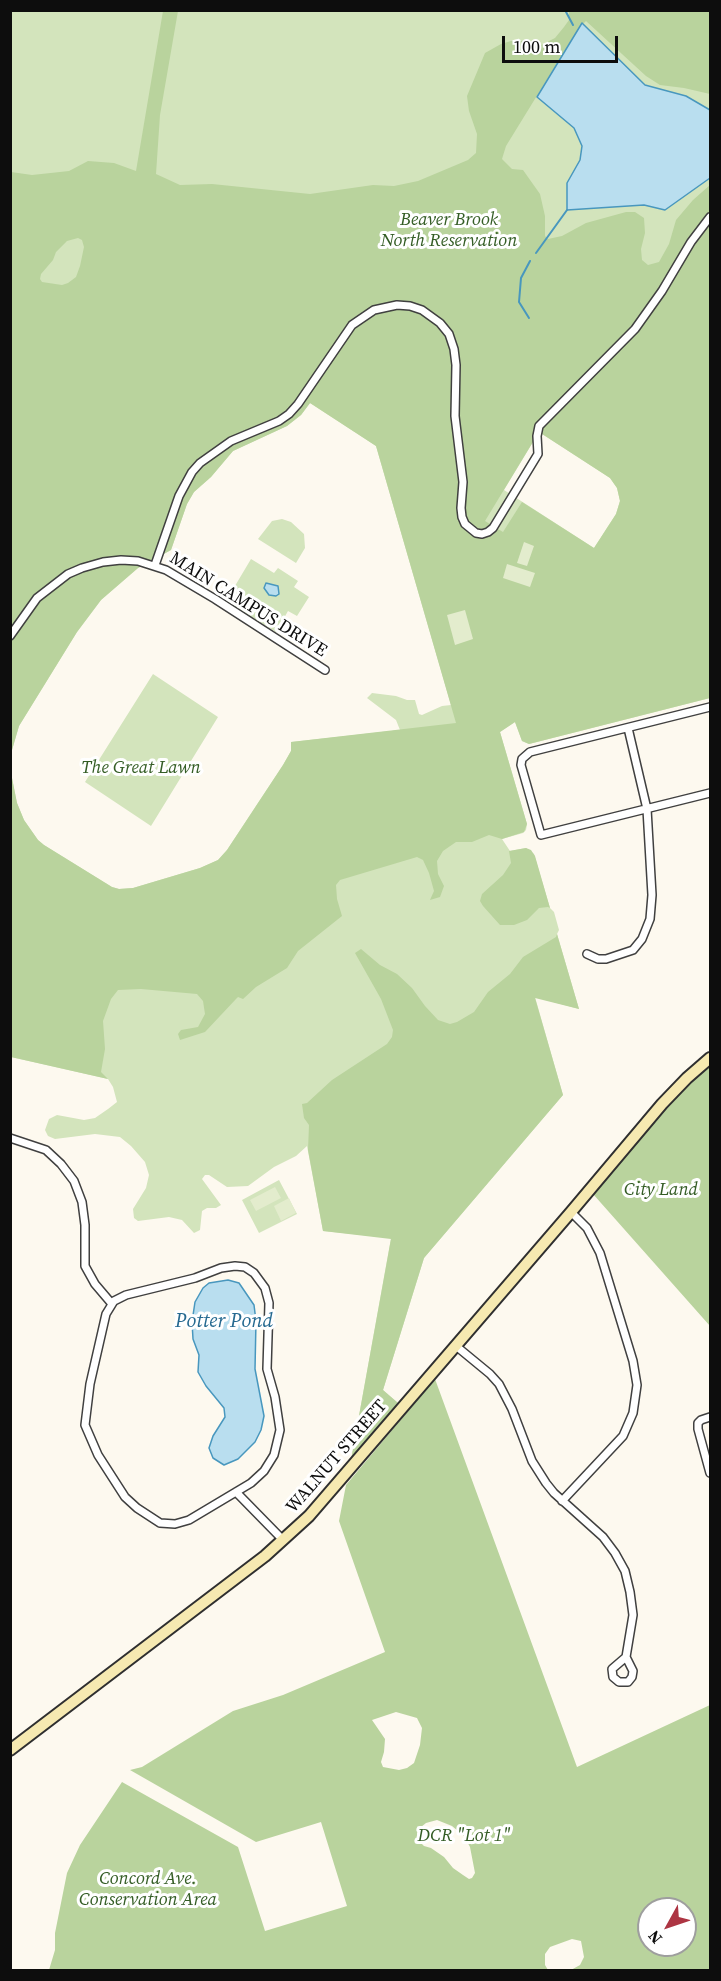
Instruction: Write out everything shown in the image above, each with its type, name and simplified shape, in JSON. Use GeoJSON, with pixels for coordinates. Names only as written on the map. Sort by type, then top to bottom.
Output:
{"type":"FeatureCollection","features":[{"type":"Feature","properties":{"kind":"street"},"geometry":{"type":"LineString","coordinates":[[10,636],[37,598],[68,574],[102,562],[121,560],[155,565],[179,496],[188,478],[200,463],[231,441],[279,421],[289,414],[352,325],[374,310],[385,307],[410,306],[422,310],[440,323],[449,334],[454,349],[455,429],[463,482],[460,508],[465,524],[476,533],[488,532],[493,528],[538,453],[539,426],[635,328],[662,291],[691,242],[711,217]]}},
{"type":"Feature","properties":{"kind":"street","name":"MAIN CAMPUS DRIVE"},"geometry":{"type":"LineString","coordinates":[[155,565],[215,599],[325,670]]}},
{"type":"Feature","properties":{"kind":"street"},"geometry":{"type":"LineString","coordinates":[[711,707],[537,750],[525,755],[522,759],[522,771],[541,835],[711,794]]}},
{"type":"Feature","properties":{"kind":"street"},"geometry":{"type":"LineString","coordinates":[[587,954],[598,959],[618,956],[633,950],[648,928],[652,896],[648,809],[628,728]]}},
{"type":"Feature","properties":{"kind":"street","name":"WALNUT STREET"},"geometry":{"type":"LineString","coordinates":[[10,1750],[263,1557],[322,1502],[668,1097],[711,1058]]}},
{"type":"Feature","properties":{"kind":"street"},"geometry":{"type":"LineString","coordinates":[[10,1138],[46,1150],[74,1181],[82,1202],[85,1225],[83,1248],[85,1266],[95,1284],[112,1304]]}},
{"type":"Feature","properties":{"kind":"street"},"geometry":{"type":"LineString","coordinates":[[562,1501],[623,1436],[633,1413],[637,1385],[633,1361],[600,1253],[587,1228],[571,1212]]}},
{"type":"Feature","properties":{"kind":"street"},"geometry":{"type":"LineString","coordinates":[[245,1267],[254,1273],[265,1288],[269,1303],[270,1324],[267,1369],[280,1430],[274,1455],[264,1471],[251,1483],[189,1520],[176,1524],[160,1522],[137,1509],[125,1497],[98,1455],[85,1425],[90,1384],[103,1325],[112,1304],[126,1295],[195,1278],[221,1268],[245,1267]]}},
{"type":"Feature","properties":{"kind":"street"},"geometry":{"type":"LineString","coordinates":[[456,1346],[499,1384],[509,1402],[538,1473],[562,1501],[603,1537],[625,1571],[633,1615],[626,1657]]}},
{"type":"Feature","properties":{"kind":"street"},"geometry":{"type":"LineString","coordinates":[[711,1417],[698,1423],[711,1473]]}},
{"type":"Feature","properties":{"kind":"street"},"geometry":{"type":"LineString","coordinates":[[236,1492],[283,1540]]}},
{"type":"Feature","properties":{"kind":"green space","name":"Beaver Brook North Reservation"},"geometry":{"type":"Polygon","coordinates":[[[11,11],[710,11],[710,698],[529,744],[522,741],[515,722],[500,732],[527,824],[523,833],[502,839],[510,851],[526,848],[534,854],[550,908],[554,912],[559,930],[557,934],[579,1009],[535,997],[563,1095],[424,1258],[383,1390],[398,1403],[351,1460],[391,1238],[323,1231],[307,1146],[296,1156],[274,1167],[248,1186],[227,1187],[209,1175],[205,1175],[202,1179],[221,1205],[202,1211],[200,1230],[194,1233],[182,1220],[169,1217],[138,1221],[134,1218],[133,1209],[146,1188],[149,1175],[145,1162],[131,1146],[120,1137],[95,1134],[55,1139],[48,1136],[45,1130],[49,1119],[57,1115],[84,1120],[95,1118],[117,1102],[108,1079],[11,1057],[11,11]],[[310,403],[301,415],[287,426],[233,451],[211,477],[194,492],[187,504],[171,550],[138,568],[101,600],[77,632],[19,726],[12,750],[11,773],[17,803],[24,820],[38,840],[112,887],[133,888],[200,868],[218,860],[283,765],[291,751],[291,742],[400,730],[396,720],[367,698],[372,693],[415,700],[419,714],[422,715],[442,706],[451,705],[376,446],[310,403]],[[539,432],[504,490],[594,548],[616,514],[620,501],[617,488],[610,478],[539,432]]]}},
{"type":"Feature","properties":{"kind":"green space","name":"Beaver Brook North Reservation"},"geometry":{"type":"Polygon","coordinates":[[[163,11],[178,11],[160,115],[156,174],[180,185],[212,184],[310,194],[373,185],[394,186],[418,181],[468,160],[476,153],[477,134],[469,111],[467,96],[485,53],[511,41],[527,41],[541,45],[555,38],[569,20],[569,11],[710,11],[710,94],[660,85],[646,76],[586,21],[578,29],[506,146],[502,159],[512,169],[523,170],[540,194],[545,216],[545,236],[548,239],[562,236],[586,223],[626,212],[635,212],[644,218],[645,233],[641,249],[642,260],[648,265],[659,262],[669,244],[676,220],[710,185],[710,698],[529,744],[522,741],[515,722],[500,732],[527,824],[524,832],[502,839],[489,835],[472,842],[456,842],[443,851],[437,861],[438,874],[444,886],[440,897],[430,900],[434,891],[429,873],[423,860],[417,857],[340,880],[336,885],[342,916],[298,951],[287,968],[256,987],[243,999],[238,997],[205,1032],[180,1040],[178,1034],[181,1030],[198,1027],[205,1014],[203,1001],[197,994],[141,989],[118,990],[111,999],[103,1021],[105,1049],[101,1072],[108,1079],[11,1057],[11,773],[11,172],[32,175],[69,171],[88,161],[114,163],[136,171],[163,11]],[[78,238],[67,241],[56,252],[53,260],[41,274],[42,282],[62,285],[76,277],[84,247],[82,240],[78,238]],[[310,403],[301,415],[287,426],[233,451],[211,477],[194,492],[187,504],[171,550],[138,568],[101,600],[77,632],[19,726],[12,750],[11,773],[17,803],[24,820],[38,840],[112,887],[119,889],[133,888],[200,868],[218,860],[283,765],[291,751],[291,742],[456,723],[376,446],[310,403]],[[539,432],[485,521],[503,532],[522,502],[594,548],[616,514],[620,501],[617,488],[610,478],[539,432]]]}},
{"type":"Feature","properties":{"kind":"green space"},"geometry":{"type":"Polygon","coordinates":[[[282,519],[291,522],[304,534],[305,548],[296,563],[258,539],[272,521],[282,519]]]}},
{"type":"Feature","properties":{"kind":"green space"},"geometry":{"type":"Polygon","coordinates":[[[524,542],[534,546],[527,566],[517,563],[524,542]]]}},
{"type":"Feature","properties":{"kind":"green space"},"geometry":{"type":"Polygon","coordinates":[[[251,559],[274,573],[278,568],[298,581],[294,587],[309,597],[297,616],[288,611],[276,632],[226,601],[251,559]]]}},
{"type":"Feature","properties":{"kind":"green space"},"geometry":{"type":"Polygon","coordinates":[[[507,564],[535,573],[530,587],[503,578],[507,564]]]}},
{"type":"Feature","properties":{"kind":"green space"},"geometry":{"type":"Polygon","coordinates":[[[465,610],[473,639],[455,645],[447,615],[465,610]]]}},
{"type":"Feature","properties":{"kind":"green space","name":"The Great Lawn"},"geometry":{"type":"Polygon","coordinates":[[[153,674],[218,717],[151,826],[85,782],[153,674]]]}},
{"type":"Feature","properties":{"kind":"green space"},"geometry":{"type":"Polygon","coordinates":[[[526,848],[531,850],[535,856],[550,908],[539,908],[527,920],[514,925],[500,925],[480,901],[482,894],[503,875],[511,863],[509,851],[526,848]]]}},
{"type":"Feature","properties":{"kind":"green space"},"geometry":{"type":"Polygon","coordinates":[[[557,934],[579,1009],[535,998],[563,1095],[424,1258],[383,1390],[398,1403],[351,1460],[391,1239],[323,1231],[308,1150],[309,1125],[304,1118],[302,1104],[307,1103],[332,1080],[387,1044],[392,1037],[393,1030],[381,999],[355,953],[361,949],[380,965],[397,974],[412,988],[438,1020],[450,1024],[474,1012],[488,992],[510,974],[523,957],[556,937],[557,934]]]}},
{"type":"Feature","properties":{"kind":"green space","name":"City Land"},"geometry":{"type":"Polygon","coordinates":[[[710,1064],[710,1326],[593,1194],[672,1101],[710,1064]]]}},
{"type":"Feature","properties":{"kind":"green space"},"geometry":{"type":"Polygon","coordinates":[[[279,1180],[297,1214],[259,1233],[242,1200],[279,1180]]]}},
{"type":"Feature","properties":{"kind":"green space"},"geometry":{"type":"Polygon","coordinates":[[[275,1187],[281,1198],[256,1211],[250,1200],[275,1187]]]}},
{"type":"Feature","properties":{"kind":"green space"},"geometry":{"type":"Polygon","coordinates":[[[289,1198],[296,1213],[281,1221],[274,1206],[289,1198]]]}},
{"type":"Feature","properties":{"kind":"green space","name":"DCR \"Lot 1\""},"geometry":{"type":"Polygon","coordinates":[[[435,1379],[577,1767],[710,1705],[710,1970],[571,1970],[580,1965],[584,1957],[581,1941],[572,1939],[550,1947],[545,1954],[545,1965],[548,1970],[49,1970],[55,1950],[55,1933],[67,1873],[80,1845],[122,1782],[238,1847],[265,1931],[347,1906],[321,1822],[256,1842],[130,1770],[142,1767],[233,1711],[283,1695],[385,1652],[339,1521],[346,1485],[435,1379]],[[396,1712],[372,1720],[385,1739],[381,1762],[383,1767],[399,1770],[414,1763],[420,1745],[422,1728],[417,1718],[396,1712]],[[437,1820],[421,1827],[417,1833],[418,1840],[444,1857],[453,1868],[469,1879],[472,1878],[475,1873],[470,1847],[464,1836],[452,1826],[437,1820]]]}},
{"type":"Feature","properties":{"kind":"water"},"geometry":{"type":"Polygon","coordinates":[[[582,23],[645,85],[686,96],[710,110],[710,178],[665,210],[644,205],[567,210],[567,183],[580,160],[582,146],[574,128],[537,97],[582,23]]]}},
{"type":"Feature","properties":{"kind":"water"},"geometry":{"type":"Polygon","coordinates":[[[266,583],[278,586],[279,594],[269,595],[264,588],[266,583]]]}},
{"type":"Feature","properties":{"kind":"water","name":"Potter Pond"},"geometry":{"type":"Polygon","coordinates":[[[228,1280],[239,1283],[254,1305],[255,1369],[264,1416],[255,1442],[238,1459],[224,1465],[213,1458],[209,1448],[213,1436],[225,1417],[224,1408],[198,1372],[199,1355],[193,1339],[192,1322],[195,1302],[203,1288],[209,1283],[228,1280]]]}},
{"type":"Feature","properties":{"kind":"waterway"},"geometry":{"type":"LineString","coordinates":[[565,10],[573,25]]}},
{"type":"Feature","properties":{"kind":"waterway"},"geometry":{"type":"LineString","coordinates":[[536,253],[567,210]]}},
{"type":"Feature","properties":{"kind":"waterway"},"geometry":{"type":"LineString","coordinates":[[529,318],[519,302],[521,278],[530,261]]}},
{"type":"Feature","properties":{"kind":"park label","name":"Concord Ave. Conservation Area"},"geometry":{"type":"Point","coordinates":[148,1889]}}]}
